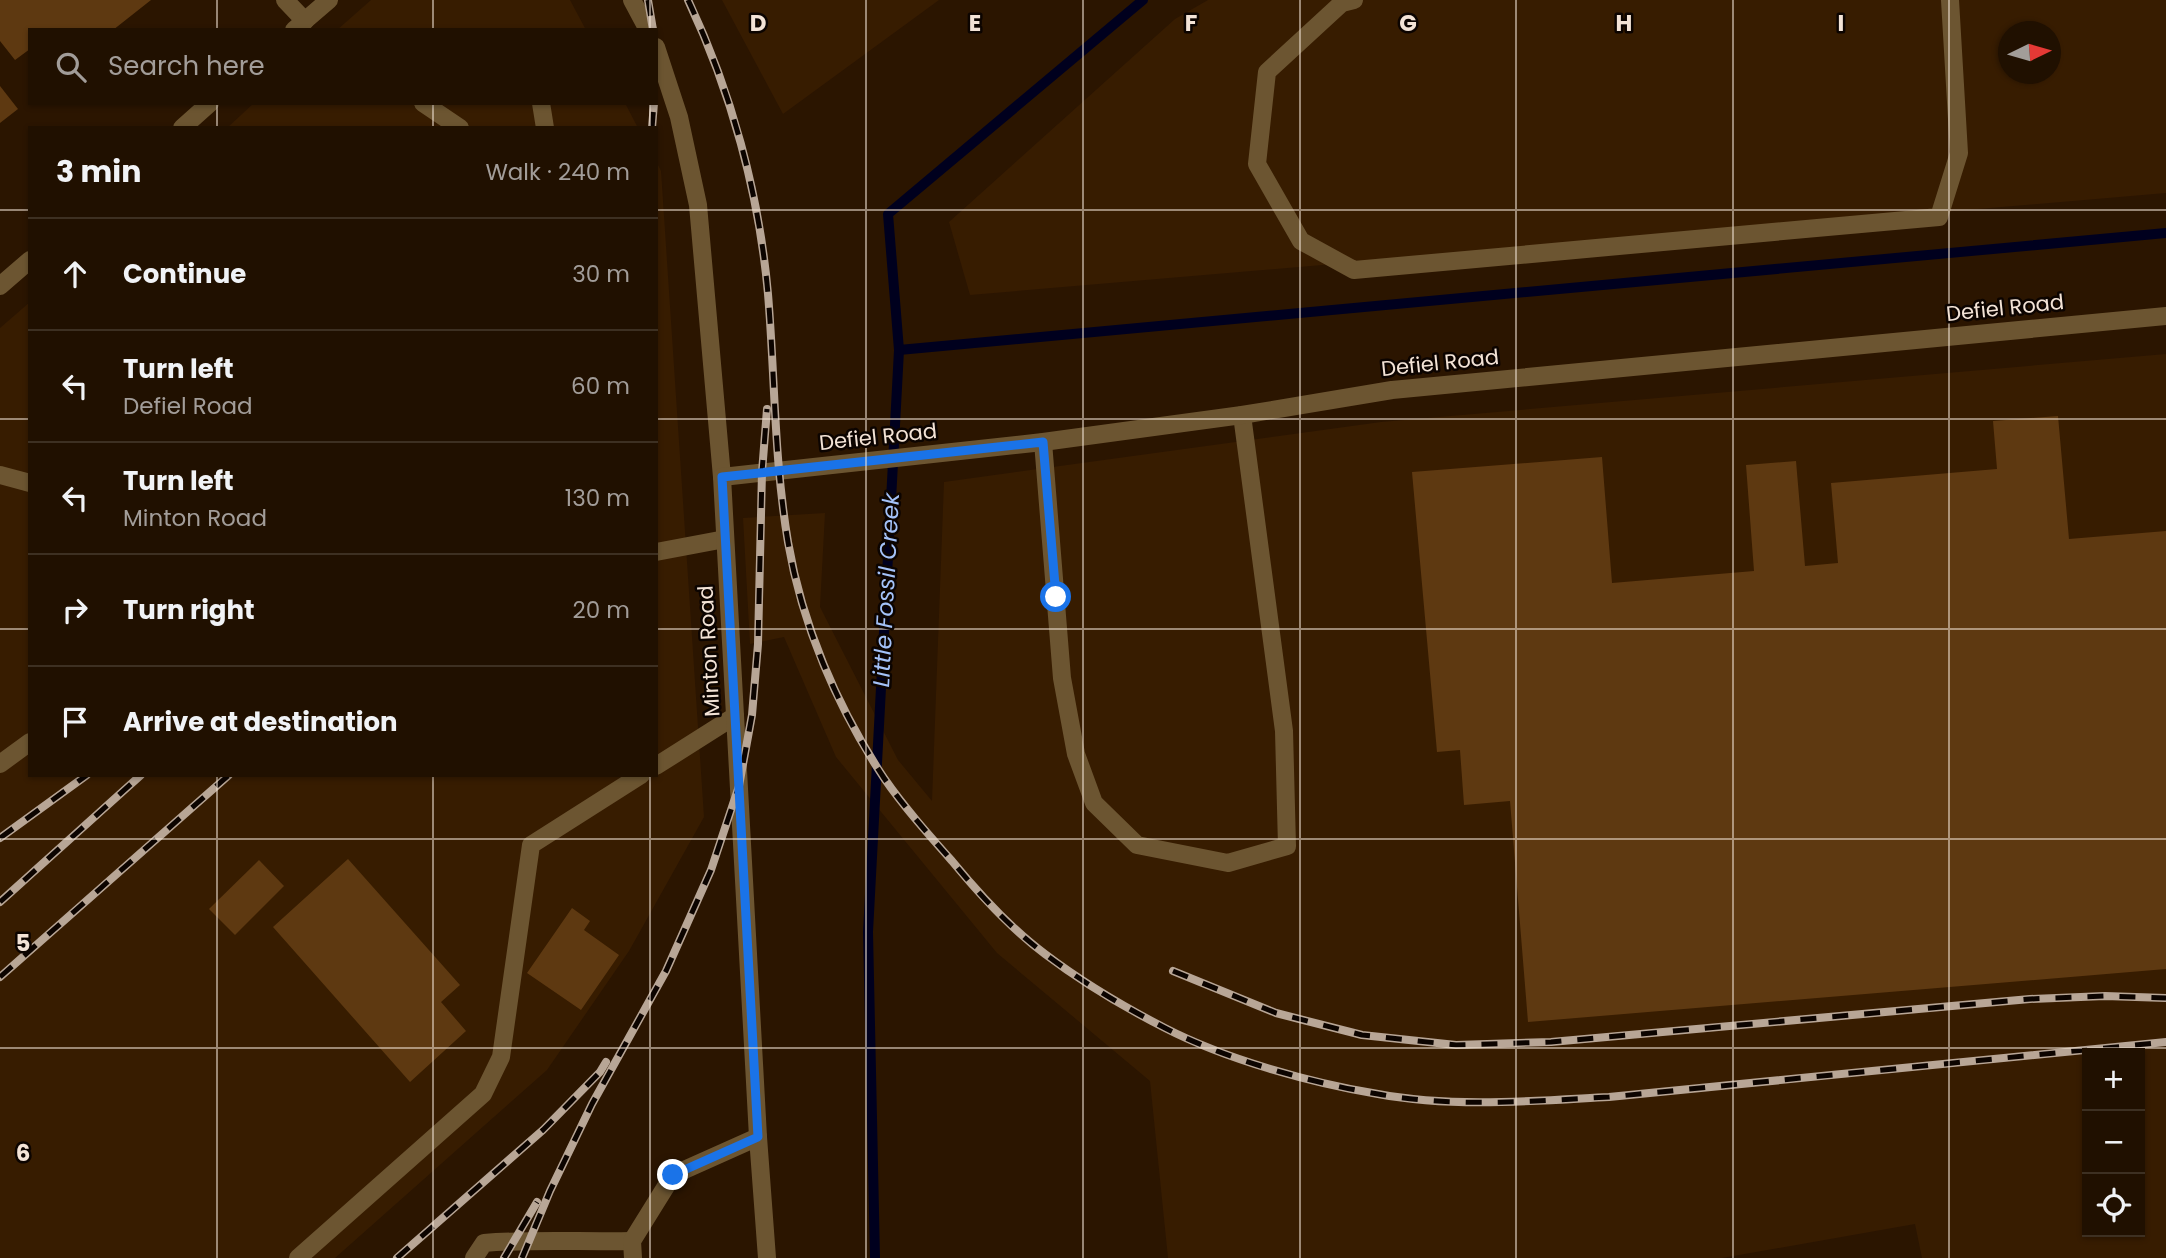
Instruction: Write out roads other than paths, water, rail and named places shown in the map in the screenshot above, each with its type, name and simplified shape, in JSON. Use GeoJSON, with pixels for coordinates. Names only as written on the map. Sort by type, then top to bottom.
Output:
{"type":"FeatureCollection","features":[{"type":"Feature","properties":{"kind":"street"},"geometry":{"type":"LineString","coordinates":[[285,0],[300,25],[329,0]]}},
{"type":"Feature","properties":{"kind":"street"},"geometry":{"type":"LineString","coordinates":[[632,0],[647,28]]}},
{"type":"Feature","properties":{"kind":"street"},"geometry":{"type":"LineString","coordinates":[[1354,0],[1342,3],[1267,72],[1257,164],[1301,241],[1354,270],[1939,217],[1959,153],[1950,0]]}},
{"type":"Feature","properties":{"kind":"street","name":"Minton Road"},"geometry":{"type":"LineString","coordinates":[[658,53],[679,117],[698,205],[722,477],[767,1258]]}},
{"type":"Feature","properties":{"kind":"street"},"geometry":{"type":"LineString","coordinates":[[184,126],[208,105]]}},
{"type":"Feature","properties":{"kind":"street"},"geometry":{"type":"LineString","coordinates":[[426,105],[457,126]]}},
{"type":"Feature","properties":{"kind":"street"},"geometry":{"type":"LineString","coordinates":[[541,105],[545,126]]}},
{"type":"Feature","properties":{"kind":"street"},"geometry":{"type":"LineString","coordinates":[[0,286],[28,262]]}},
{"type":"Feature","properties":{"kind":"street","name":"Defiel Road"},"geometry":{"type":"LineString","coordinates":[[722,477],[1043,442],[1242,415],[1392,390],[2166,316]]}},
{"type":"Feature","properties":{"kind":"street"},"geometry":{"type":"LineString","coordinates":[[1043,442],[1062,678],[1076,754],[1094,803],[1137,845],[1228,863],[1287,846],[1284,731],[1242,415]]}},
{"type":"Feature","properties":{"kind":"street"},"geometry":{"type":"LineString","coordinates":[[0,475],[28,482]]}},
{"type":"Feature","properties":{"kind":"street"},"geometry":{"type":"LineString","coordinates":[[658,552],[725,539]]}},
{"type":"Feature","properties":{"kind":"street"},"geometry":{"type":"LineString","coordinates":[[658,765],[735,716]]}},
{"type":"Feature","properties":{"kind":"street"},"geometry":{"type":"LineString","coordinates":[[0,764],[28,743]]}},
{"type":"Feature","properties":{"kind":"street"},"geometry":{"type":"LineString","coordinates":[[298,1258],[483,1094],[501,1057],[531,845],[638,777]]}},
{"type":"Feature","properties":{"kind":"street"},"geometry":{"type":"LineString","coordinates":[[474,1258],[484,1243],[530,1240],[549,1250],[632,1250],[673,1175],[758,1137]]}},
{"type":"Feature","properties":{"kind":"waterway","name":"Little Fossil Creek"},"geometry":{"type":"LineString","coordinates":[[875,1258],[868,932],[899,350],[888,214],[1143,0]]}},
{"type":"Feature","properties":{"kind":"waterway"},"geometry":{"type":"LineString","coordinates":[[899,350],[2166,233]]}},
{"type":"Feature","properties":{"kind":"railway"},"geometry":{"type":"LineString","coordinates":[[648,0],[653,28]]}},
{"type":"Feature","properties":{"kind":"railway"},"geometry":{"type":"LineString","coordinates":[[688,0],[730,106],[758,218],[768,294],[783,511],[794,573],[812,634],[851,723],[884,778],[925,831],[996,911],[1059,964],[1134,1012],[1189,1039],[1241,1060],[1325,1083],[1378,1094],[1435,1101],[1494,1102],[1609,1097],[2166,1042]]}},
{"type":"Feature","properties":{"kind":"railway"},"geometry":{"type":"LineString","coordinates":[[652,126],[654,105]]}},
{"type":"Feature","properties":{"kind":"railway"},"geometry":{"type":"LineString","coordinates":[[522,1258],[550,1191],[592,1104],[666,971],[711,870],[739,786],[752,715],[758,644],[762,472],[767,409]]}},
{"type":"Feature","properties":{"kind":"railway"},"geometry":{"type":"LineString","coordinates":[[0,838],[84,777]]}},
{"type":"Feature","properties":{"kind":"railway"},"geometry":{"type":"LineString","coordinates":[[0,902],[139,777]]}},
{"type":"Feature","properties":{"kind":"railway"},"geometry":{"type":"LineString","coordinates":[[0,977],[227,777]]}},
{"type":"Feature","properties":{"kind":"railway"},"geometry":{"type":"LineString","coordinates":[[1173,971],[1276,1013],[1362,1035],[1456,1045],[1551,1042],[2030,999],[2105,996],[2166,998]]}},
{"type":"Feature","properties":{"kind":"railway"},"geometry":{"type":"LineString","coordinates":[[397,1258],[543,1130],[600,1072],[606,1062]]}},
{"type":"Feature","properties":{"kind":"railway"},"geometry":{"type":"LineString","coordinates":[[504,1258],[537,1202]]}}]}
